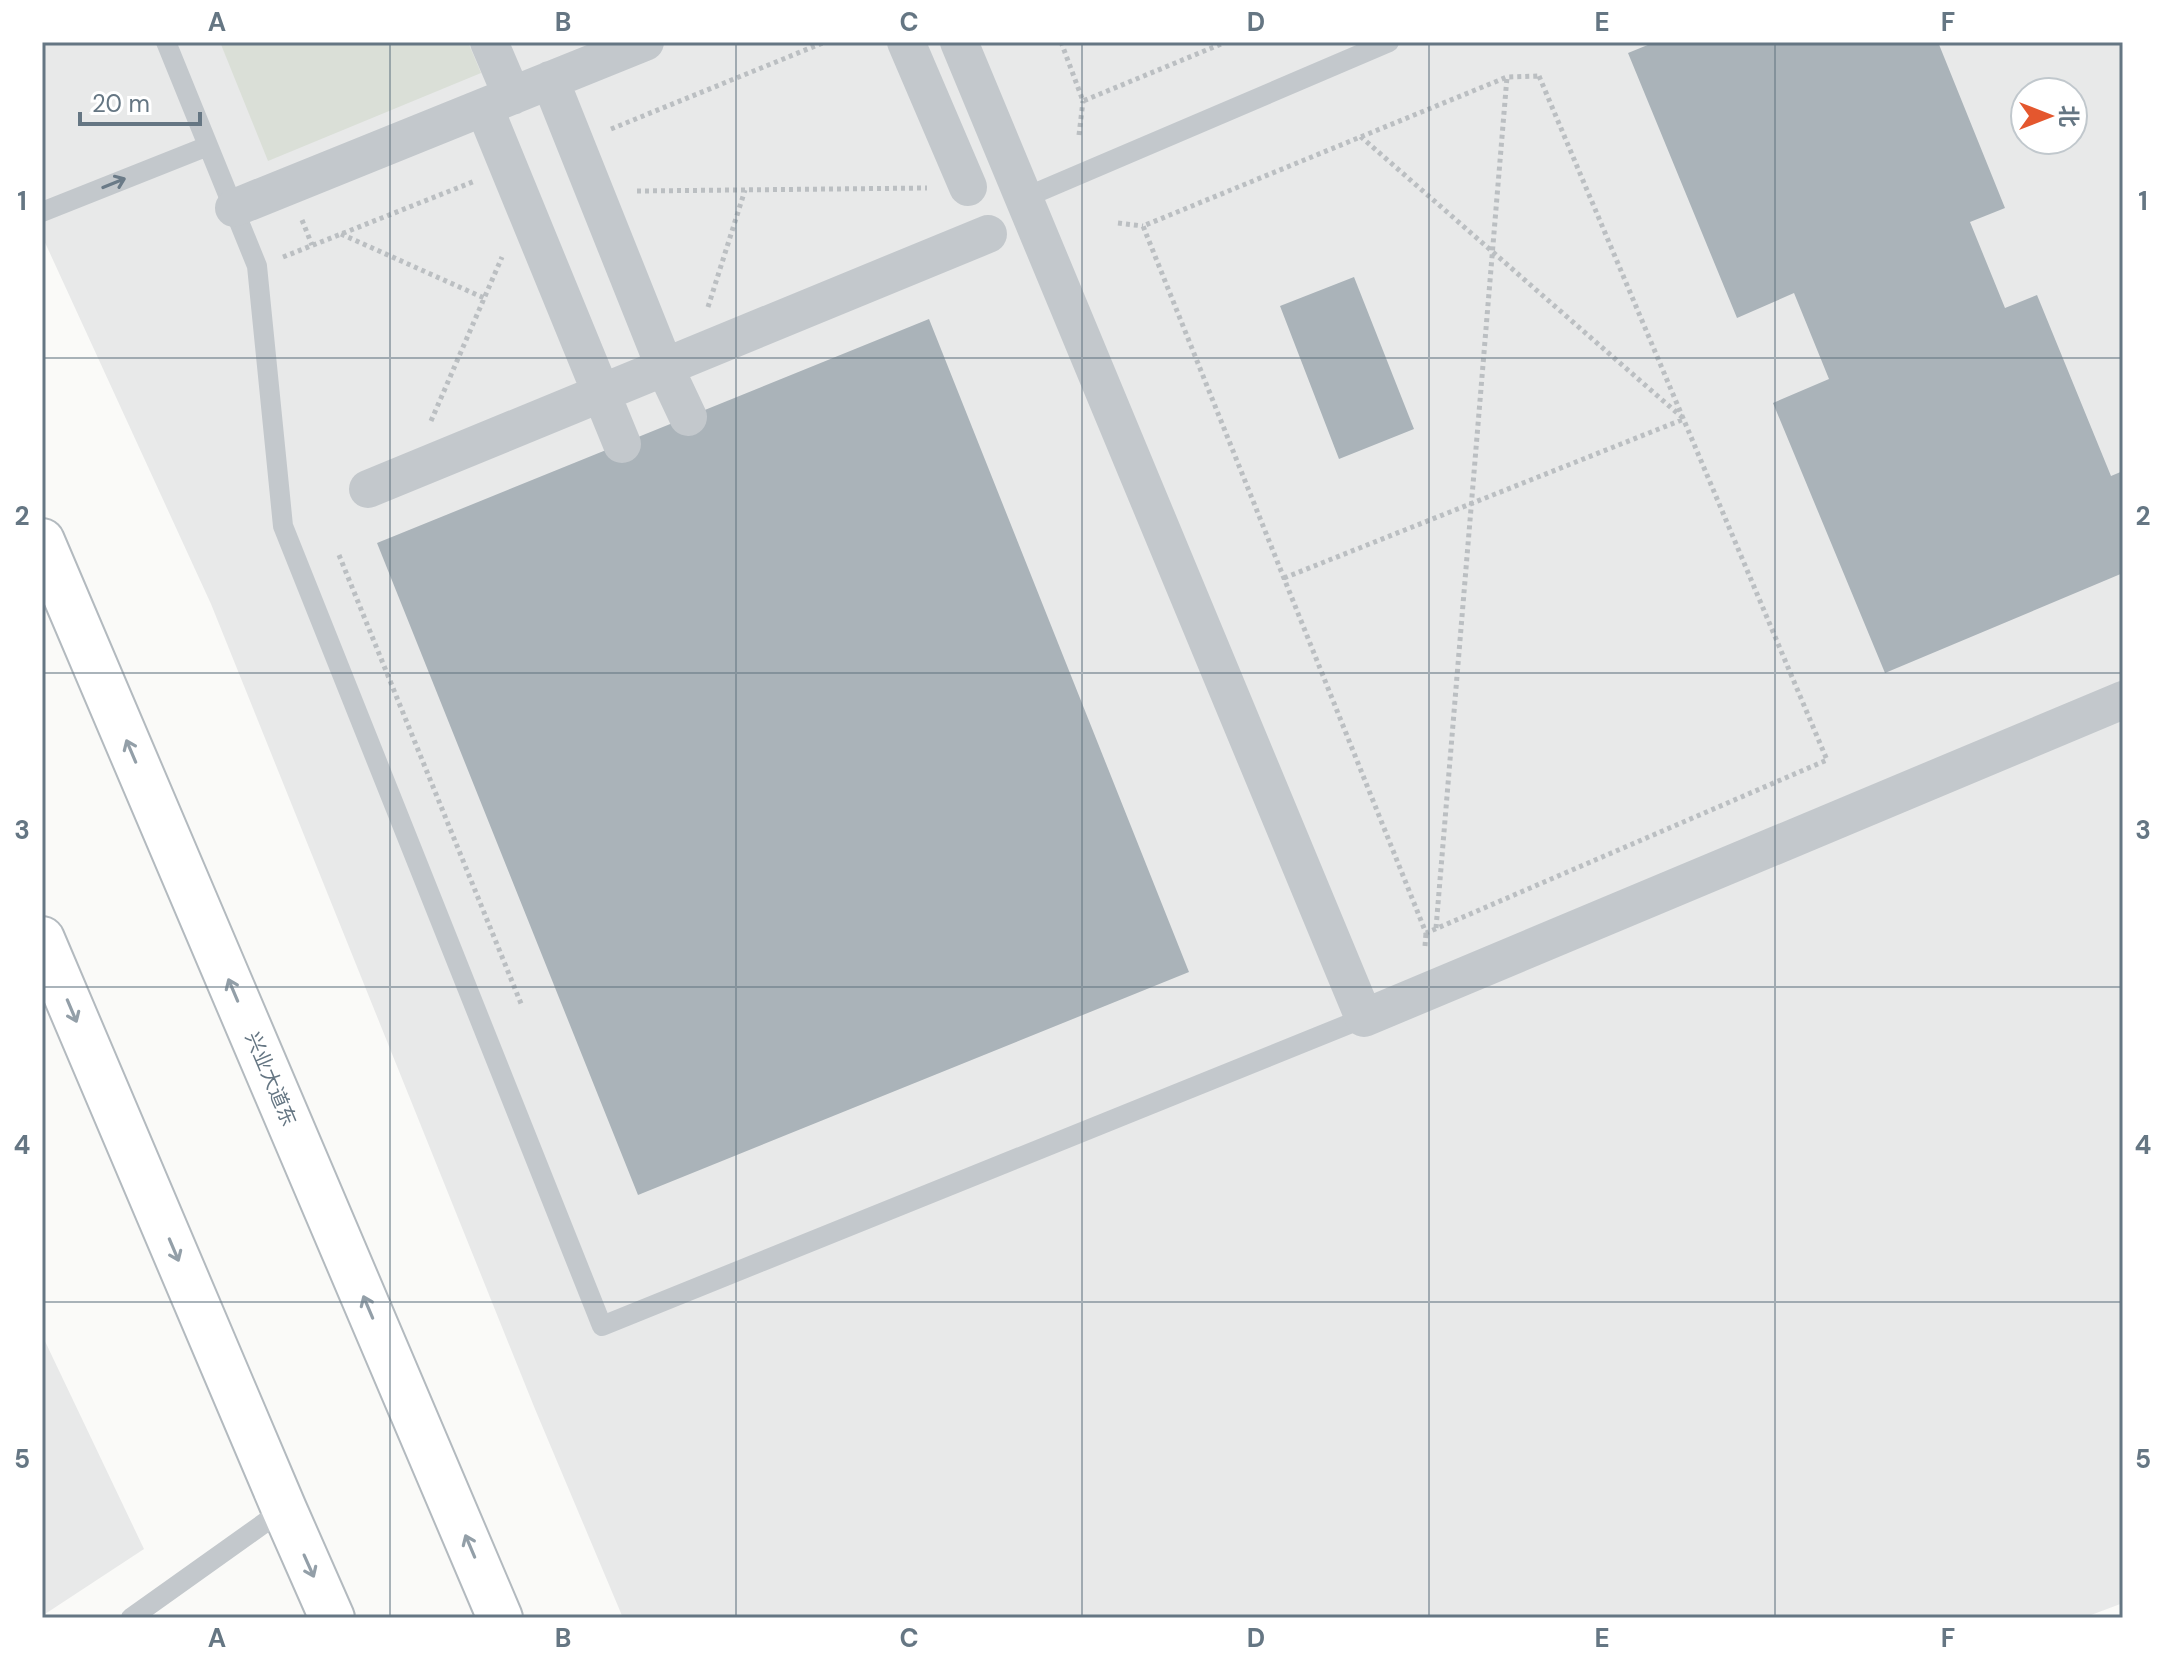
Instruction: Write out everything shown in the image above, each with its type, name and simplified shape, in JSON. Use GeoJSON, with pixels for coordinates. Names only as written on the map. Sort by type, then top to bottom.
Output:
{"type":"FeatureCollection","features":[{"type":"Feature","properties":{"kind":"main road","name":"兴业大道东"},"geometry":{"type":"LineString","coordinates":[[42,541],[500,1618]]}},
{"type":"Feature","properties":{"kind":"main road"},"geometry":{"type":"LineString","coordinates":[[42,939],[332,1618]]}},
{"type":"Feature","properties":{"kind":"street"},"geometry":{"type":"LineString","coordinates":[[489,42],[509,167],[622,444]]}},
{"type":"Feature","properties":{"kind":"street"},"geometry":{"type":"LineString","coordinates":[[234,208],[645,42]]}},
{"type":"Feature","properties":{"kind":"street"},"geometry":{"type":"LineString","coordinates":[[906,42],[968,187]]}},
{"type":"Feature","properties":{"kind":"street"},"geometry":{"type":"LineString","coordinates":[[959,42],[1364,1018],[2123,700]]}},
{"type":"Feature","properties":{"kind":"street"},"geometry":{"type":"LineString","coordinates":[[550,80],[594,191],[679,362],[688,417]]}},
{"type":"Feature","properties":{"kind":"street"},"geometry":{"type":"LineString","coordinates":[[368,489],[988,234]]}},
{"type":"Feature","properties":{"kind":"lane"},"geometry":{"type":"LineString","coordinates":[[166,42],[257,266],[283,526],[602,1326],[1364,1018]]}},
{"type":"Feature","properties":{"kind":"lane"},"geometry":{"type":"LineString","coordinates":[[1024,198],[1389,42]]}},
{"type":"Feature","properties":{"kind":"lane"},"geometry":{"type":"LineString","coordinates":[[42,212],[208,146]]}},
{"type":"Feature","properties":{"kind":"lane"},"geometry":{"type":"LineString","coordinates":[[131,1618],[284,1509]]}},
{"type":"Feature","properties":{"kind":"path"},"geometry":{"type":"LineString","coordinates":[[574,144],[825,42]]}},
{"type":"Feature","properties":{"kind":"path"},"geometry":{"type":"LineString","coordinates":[[1061,42],[1083,101],[1079,135]]}},
{"type":"Feature","properties":{"kind":"path"},"geometry":{"type":"LineString","coordinates":[[1083,101],[1226,42]]}},
{"type":"Feature","properties":{"kind":"path"},"geometry":{"type":"LineString","coordinates":[[1118,223],[1143,226],[1507,77],[1539,76],[1827,760],[1426,933]]}},
{"type":"Feature","properties":{"kind":"path"},"geometry":{"type":"LineString","coordinates":[[1436,928],[1507,77]]}},
{"type":"Feature","properties":{"kind":"path"},"geometry":{"type":"LineString","coordinates":[[1360,136],[1684,419]]}},
{"type":"Feature","properties":{"kind":"path"},"geometry":{"type":"LineString","coordinates":[[281,258],[509,167]]}},
{"type":"Feature","properties":{"kind":"path"},"geometry":{"type":"LineString","coordinates":[[594,191],[968,187]]}},
{"type":"Feature","properties":{"kind":"path"},"geometry":{"type":"LineString","coordinates":[[679,362],[745,190]]}},
{"type":"Feature","properties":{"kind":"path"},"geometry":{"type":"LineString","coordinates":[[407,475],[524,205]]}},
{"type":"Feature","properties":{"kind":"path"},"geometry":{"type":"LineString","coordinates":[[1143,226],[1426,933],[1425,946]]}},
{"type":"Feature","properties":{"kind":"path"},"geometry":{"type":"LineString","coordinates":[[341,234],[484,298]]}},
{"type":"Feature","properties":{"kind":"path"},"geometry":{"type":"LineString","coordinates":[[1284,578],[1684,419]]}},
{"type":"Feature","properties":{"kind":"path"},"geometry":{"type":"LineString","coordinates":[[339,555],[522,1006]]}},
{"type":"Feature","properties":{"kind":"shaded area"},"geometry":{"type":"Polygon","coordinates":[[[42,42],[2123,42],[2123,1603],[2083,1618],[623,1618],[535,1409],[211,604],[42,236],[42,42]]]}},
{"type":"Feature","properties":{"kind":"shaded area"},"geometry":{"type":"Polygon","coordinates":[[[220,42],[468,42],[481,73],[268,161],[220,42]]]}},
{"type":"Feature","properties":{"kind":"shaded area"},"geometry":{"type":"Polygon","coordinates":[[[42,1335],[144,1549],[42,1616],[42,1335]]]}},
{"type":"Feature","properties":{"kind":"building"},"geometry":{"type":"Polygon","coordinates":[[[1655,42],[1938,42],[2005,208],[1970,222],[2005,308],[2037,295],[2111,476],[2123,471],[2123,573],[1885,673],[1773,403],[1829,379],[1794,293],[1737,318],[1628,53],[1655,42]]]}},
{"type":"Feature","properties":{"kind":"building"},"geometry":{"type":"Polygon","coordinates":[[[1354,277],[1414,429],[1339,459],[1280,306],[1354,277]]]}},
{"type":"Feature","properties":{"kind":"building"},"geometry":{"type":"Polygon","coordinates":[[[929,319],[1189,972],[638,1195],[377,543],[929,319]]]}}]}
